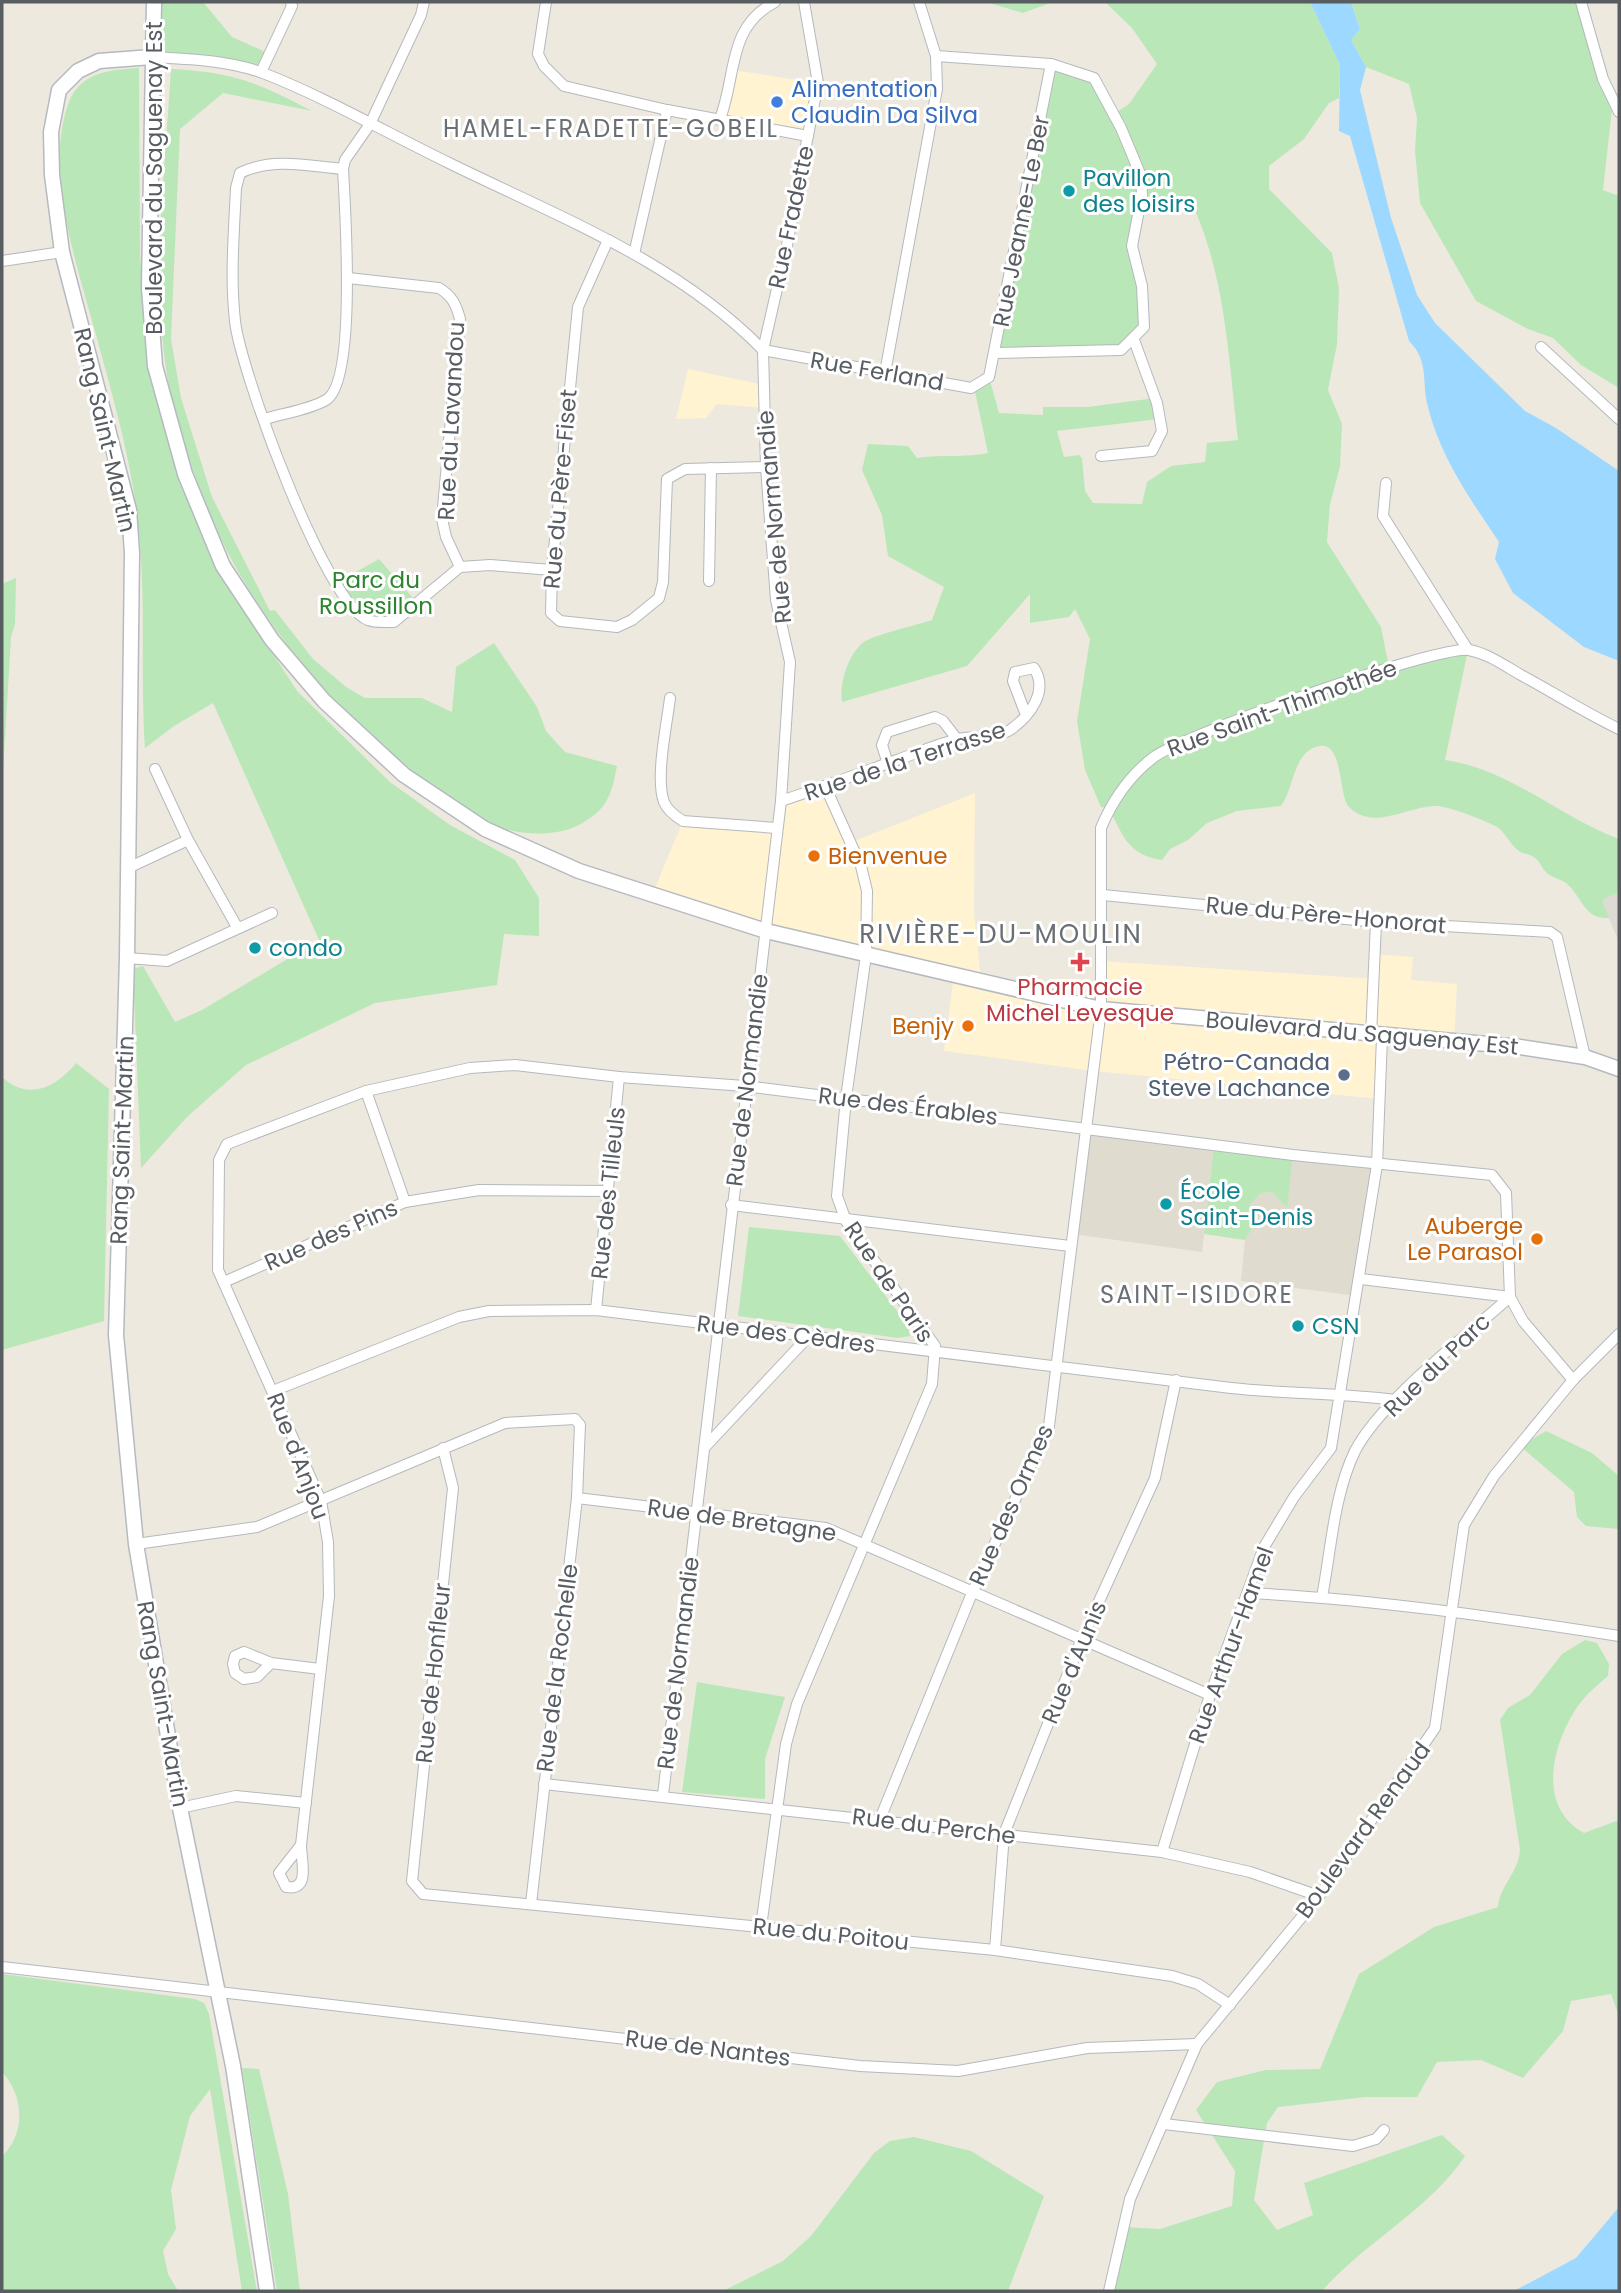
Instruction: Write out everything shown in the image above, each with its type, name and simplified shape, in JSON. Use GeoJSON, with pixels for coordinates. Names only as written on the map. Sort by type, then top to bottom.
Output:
{"type":"FeatureCollection","features":[{"type":"Feature","properties":{"kind":"street","name":"Boulevard du Saguenay Est"},"geometry":{"type":"LineString","coordinates":[[154,2],[149,287],[155,366],[185,474],[223,566],[272,640],[324,701],[404,775],[485,829],[579,871],[766,932],[1101,1009],[1520,1047],[1585,1057],[1619,1069]]}},
{"type":"Feature","properties":{"kind":"street"},"geometry":{"type":"LineString","coordinates":[[261,72],[291,2]]}},
{"type":"Feature","properties":{"kind":"street"},"geometry":{"type":"LineString","coordinates":[[265,419],[328,400],[340,382],[348,278],[343,169],[345,160],[370,124],[421,15],[424,2]]}},
{"type":"Feature","properties":{"kind":"street"},"geometry":{"type":"LineString","coordinates":[[546,2],[538,39],[538,54],[544,66],[564,86],[667,110],[808,136]]}},
{"type":"Feature","properties":{"kind":"street"},"geometry":{"type":"LineString","coordinates":[[720,120],[739,37],[753,15],[775,2]]}},
{"type":"Feature","properties":{"kind":"street","name":"Rue Fradette"},"geometry":{"type":"LineString","coordinates":[[762,350],[818,83],[804,2]]}},
{"type":"Feature","properties":{"kind":"street"},"geometry":{"type":"LineString","coordinates":[[885,373],[935,110],[936,56],[919,2]]}},
{"type":"Feature","properties":{"kind":"street"},"geometry":{"type":"LineString","coordinates":[[1581,2],[1603,79],[1619,112]]}},
{"type":"Feature","properties":{"kind":"street"},"geometry":{"type":"LineString","coordinates":[[936,56],[1051,64],[1094,78],[1121,128],[1141,176],[1142,195],[1132,246],[1142,286],[1144,327],[1134,340],[1121,350],[996,353]]}},
{"type":"Feature","properties":{"kind":"street"},"geometry":{"type":"LineString","coordinates":[[152,57],[214,61],[261,72],[370,124],[634,254],[703,296],[762,350]]}},
{"type":"Feature","properties":{"kind":"street","name":"Rang Saint-Martin"},"geometry":{"type":"LineString","coordinates":[[152,57],[99,61],[78,71],[59,90],[51,132],[52,175],[62,253],[129,510],[132,553],[127,958],[116,1335],[136,1544],[180,1808],[233,2066],[267,2291]]}},
{"type":"Feature","properties":{"kind":"street","name":"Rue Jeanne-Le Ber"},"geometry":{"type":"LineString","coordinates":[[989,377],[996,353],[1051,64]]}},
{"type":"Feature","properties":{"kind":"street"},"geometry":{"type":"LineString","coordinates":[[634,254],[667,110]]}},
{"type":"Feature","properties":{"kind":"street"},"geometry":{"type":"LineString","coordinates":[[343,169],[273,162],[259,164],[240,173],[236,188],[235,322],[290,496],[336,583],[358,613],[368,620],[394,622],[460,567],[490,565],[552,570]]}},
{"type":"Feature","properties":{"kind":"street","name":"Rue du Père-Fiset"},"geometry":{"type":"LineString","coordinates":[[608,240],[578,307],[552,570],[549,604],[551,613],[560,621],[617,626],[632,620],[659,598],[663,583],[667,479],[685,469],[766,467]]}},
{"type":"Feature","properties":{"kind":"street"},"geometry":{"type":"LineString","coordinates":[[2,261],[62,253]]}},
{"type":"Feature","properties":{"kind":"street","name":"Rue du Lavandou"},"geometry":{"type":"LineString","coordinates":[[348,278],[439,288],[450,295],[457,307],[460,319],[442,519],[446,537],[460,567]]}},
{"type":"Feature","properties":{"kind":"street"},"geometry":{"type":"LineString","coordinates":[[1101,456],[1152,451],[1162,431],[1157,403],[1134,340]]}},
{"type":"Feature","properties":{"kind":"street"},"geometry":{"type":"LineString","coordinates":[[1541,348],[1619,419]]}},
{"type":"Feature","properties":{"kind":"street","name":"Rue Ferland"},"geometry":{"type":"LineString","coordinates":[[762,350],[971,388],[989,377]]}},
{"type":"Feature","properties":{"kind":"street","name":"Rue de Normandie"},"geometry":{"type":"LineString","coordinates":[[663,1795],[745,1086],[781,801],[790,662],[776,600],[766,467],[762,350]]}},
{"type":"Feature","properties":{"kind":"street"},"geometry":{"type":"LineString","coordinates":[[709,581],[711,468]]}},
{"type":"Feature","properties":{"kind":"street"},"geometry":{"type":"LineString","coordinates":[[1386,483],[1383,516],[1468,650]]}},
{"type":"Feature","properties":{"kind":"street","name":"Rue Saint-Thimothée"},"geometry":{"type":"LineString","coordinates":[[1101,1009],[1101,828],[1109,807],[1130,777],[1157,755],[1230,724],[1389,667],[1452,650],[1468,650],[1488,656],[1619,729]]}},
{"type":"Feature","properties":{"kind":"street"},"geometry":{"type":"LineString","coordinates":[[670,698],[662,787],[664,802],[673,814],[682,821],[776,828]]}},
{"type":"Feature","properties":{"kind":"street","name":"Rue de la Terrasse"},"geometry":{"type":"LineString","coordinates":[[781,801],[957,739],[1008,732],[1026,715]]}},
{"type":"Feature","properties":{"kind":"street"},"geometry":{"type":"LineString","coordinates":[[888,764],[882,745],[887,732],[935,717],[943,720],[957,739]]}},
{"type":"Feature","properties":{"kind":"street"},"geometry":{"type":"LineString","coordinates":[[155,769],[188,840],[237,927]]}},
{"type":"Feature","properties":{"kind":"street","name":"Rue de Paris"},"geometry":{"type":"LineString","coordinates":[[761,1927],[786,1744],[797,1704],[932,1384],[935,1353],[935,1346],[846,1221],[836,1196],[846,1098],[866,955],[867,891],[825,786]]}},
{"type":"Feature","properties":{"kind":"street"},"geometry":{"type":"LineString","coordinates":[[128,867],[188,840]]}},
{"type":"Feature","properties":{"kind":"street","name":"Rue du Père-Honorat"},"geometry":{"type":"LineString","coordinates":[[1103,895],[1376,922],[1550,932],[1557,937],[1585,1057]]}},
{"type":"Feature","properties":{"kind":"street"},"geometry":{"type":"LineString","coordinates":[[127,958],[167,961],[272,913]]}},
{"type":"Feature","properties":{"kind":"street","name":"Rue Arthur-Hamel"},"geometry":{"type":"LineString","coordinates":[[1162,1852],[1210,1695],[1265,1547],[1294,1497],[1331,1448],[1361,1279],[1377,1165],[1376,922]]}},
{"type":"Feature","properties":{"kind":"street","name":"Rue des Ormes"},"geometry":{"type":"LineString","coordinates":[[880,1819],[972,1593],[1049,1426],[1101,1009]]}},
{"type":"Feature","properties":{"kind":"street","name":"Rue des Érables"},"geometry":{"type":"LineString","coordinates":[[219,1160],[227,1144],[366,1091],[470,1068],[515,1065],[619,1077],[745,1086],[1377,1165],[1492,1175],[1506,1193],[1510,1297]]}},
{"type":"Feature","properties":{"kind":"street","name":"Rue des Tilleuls"},"geometry":{"type":"LineString","coordinates":[[596,1310],[619,1077]]}},
{"type":"Feature","properties":{"kind":"street"},"geometry":{"type":"LineString","coordinates":[[366,1091],[405,1202]]}},
{"type":"Feature","properties":{"kind":"street","name":"Rue d'Anjou"},"geometry":{"type":"LineString","coordinates":[[219,1160],[218,1270],[321,1501],[328,1542],[329,1596],[301,1845]]}},
{"type":"Feature","properties":{"kind":"street","name":"Rue des Pins"},"geometry":{"type":"LineString","coordinates":[[224,1282],[405,1202],[479,1191],[608,1191]]}},
{"type":"Feature","properties":{"kind":"street"},"geometry":{"type":"LineString","coordinates":[[731,1205],[1070,1246]]}},
{"type":"Feature","properties":{"kind":"street"},"geometry":{"type":"LineString","coordinates":[[1361,1279],[1510,1297],[1523,1321],[1573,1380]]}},
{"type":"Feature","properties":{"kind":"street","name":"Rue du Parc"},"geometry":{"type":"LineString","coordinates":[[1322,1597],[1345,1477],[1356,1449],[1395,1400],[1510,1297]]}},
{"type":"Feature","properties":{"kind":"street","name":"Rue des Cèdres"},"geometry":{"type":"LineString","coordinates":[[273,1391],[459,1317],[489,1311],[596,1310],[1278,1393],[1341,1393],[1395,1400]]}},
{"type":"Feature","properties":{"kind":"street","name":"Boulevard Renaud"},"geometry":{"type":"LineString","coordinates":[[1110,2291],[1130,2199],[1198,2044],[1320,1896],[1435,1728],[1464,1525],[1494,1476],[1573,1380],[1619,1334]]}},
{"type":"Feature","properties":{"kind":"street"},"geometry":{"type":"LineString","coordinates":[[704,1448],[808,1337]]}},
{"type":"Feature","properties":{"kind":"street","name":"Rue d'Aunis"},"geometry":{"type":"LineString","coordinates":[[995,1950],[1004,1834],[1081,1641],[1155,1478],[1176,1380]]}},
{"type":"Feature","properties":{"kind":"street","name":"Rue de la Rochelle"},"geometry":{"type":"LineString","coordinates":[[443,1448],[505,1423],[575,1419],[580,1425],[577,1498],[531,1904]]}},
{"type":"Feature","properties":{"kind":"street"},"geometry":{"type":"LineString","coordinates":[[136,1544],[257,1527],[443,1448]]}},
{"type":"Feature","properties":{"kind":"street","name":"Rue de Honfleur"},"geometry":{"type":"LineString","coordinates":[[423,1895],[412,1881],[453,1488],[443,1448]]}},
{"type":"Feature","properties":{"kind":"street","name":"Rue de Bretagne"},"geometry":{"type":"LineString","coordinates":[[577,1498],[826,1528],[1210,1695]]}},
{"type":"Feature","properties":{"kind":"street"},"geometry":{"type":"LineString","coordinates":[[1248,1593],[1322,1597],[1452,1611],[1619,1636]]}},
{"type":"Feature","properties":{"kind":"street"},"geometry":{"type":"LineString","coordinates":[[271,1663],[320,1669]]}},
{"type":"Feature","properties":{"kind":"street","name":"Rue du Perche"},"geometry":{"type":"LineString","coordinates":[[544,1784],[1162,1852],[1250,1872],[1320,1896]]}},
{"type":"Feature","properties":{"kind":"street"},"geometry":{"type":"LineString","coordinates":[[180,1808],[236,1796],[306,1803]]}},
{"type":"Feature","properties":{"kind":"street","name":"Rue du Poitou"},"geometry":{"type":"LineString","coordinates":[[423,1895],[995,1950],[1172,1976],[1198,1984],[1230,2005]]}},
{"type":"Feature","properties":{"kind":"street","name":"Rue de Nantes"},"geometry":{"type":"LineString","coordinates":[[2,1967],[847,2064],[933,2070],[958,2071],[1087,2048],[1198,2044]]}},
{"type":"Feature","properties":{"kind":"street"},"geometry":{"type":"LineString","coordinates":[[1164,2124],[1353,2146],[1376,2139],[1384,2130]]}},
{"type":"Feature","properties":{"kind":"shaded area"},"geometry":{"type":"Polygon","coordinates":[[[733,70],[818,83],[808,136],[720,119],[733,70]]]}},
{"type":"Feature","properties":{"kind":"shaded area"},"geometry":{"type":"Polygon","coordinates":[[[688,369],[764,385],[765,408],[717,404],[706,418],[676,419],[688,369]]]}},
{"type":"Feature","properties":{"kind":"shaded area"},"geometry":{"type":"Polygon","coordinates":[[[825,786],[852,842],[975,793],[974,910],[981,981],[1101,1009],[1102,961],[1374,979],[1375,954],[1413,957],[1411,980],[1457,984],[1454,1042],[1382,1037],[1380,1099],[1094,1071],[944,1051],[954,975],[652,895],[683,821],[775,828],[781,801],[825,786]]]}},
{"type":"Feature","properties":{"kind":"shaded area"},"geometry":{"type":"Polygon","coordinates":[[[1619,892],[1619,942],[1601,900],[1619,892]]]}},
{"type":"Feature","properties":{"kind":"shaded area"},"geometry":{"type":"Polygon","coordinates":[[[1087,1130],[1214,1145],[1202,1252],[1073,1234],[1087,1130]]]}},
{"type":"Feature","properties":{"kind":"shaded area"},"geometry":{"type":"Polygon","coordinates":[[[1293,1155],[1377,1165],[1358,1296],[1241,1281],[1245,1240],[1255,1224],[1249,1204],[1261,1193],[1272,1192],[1286,1207],[1293,1155]]]}},
{"type":"Feature","properties":{"kind":"green space"},"geometry":{"type":"Polygon","coordinates":[[[154,2],[203,2],[232,37],[270,54],[261,72],[152,57],[154,2]]]}},
{"type":"Feature","properties":{"kind":"green space"},"geometry":{"type":"Polygon","coordinates":[[[973,2],[1053,2],[1023,13],[989,3],[973,2]]]}},
{"type":"Feature","properties":{"kind":"green space"},"geometry":{"type":"Polygon","coordinates":[[[1105,2],[1310,2],[1340,65],[1339,98],[1329,103],[1304,139],[1269,166],[1269,189],[1332,253],[1339,288],[1337,344],[1328,390],[1342,424],[1340,467],[1330,504],[1327,542],[1381,627],[1389,667],[1468,650],[1445,760],[1491,773],[1619,839],[1619,892],[1602,900],[1609,918],[1594,915],[1566,883],[1549,875],[1536,859],[1519,851],[1497,827],[1485,821],[1437,806],[1392,816],[1369,817],[1359,814],[1349,807],[1346,801],[1337,760],[1327,747],[1310,749],[1304,755],[1281,806],[1237,811],[1207,823],[1188,840],[1170,849],[1162,860],[1141,854],[1128,843],[1109,808],[1101,807],[1085,770],[1077,721],[1090,639],[1075,609],[1069,617],[1030,623],[1030,594],[967,666],[842,702],[846,670],[858,647],[877,636],[932,620],[944,587],[888,556],[882,515],[862,470],[868,444],[908,446],[917,458],[988,453],[974,387],[989,377],[999,413],[1043,415],[1043,407],[1088,407],[1155,398],[1159,419],[1057,431],[1064,457],[1079,455],[1082,458],[1085,491],[1093,503],[1142,504],[1147,482],[1171,466],[1205,462],[1207,443],[1238,440],[1220,293],[1205,235],[1194,208],[1143,195],[1133,233],[1144,327],[1121,350],[996,353],[1051,64],[1094,78],[1114,114],[1129,104],[1157,64],[1132,28],[1105,2]]]}},
{"type":"Feature","properties":{"kind":"green space"},"geometry":{"type":"Polygon","coordinates":[[[1351,2],[1581,2],[1613,100],[1603,190],[1619,196],[1619,388],[1581,365],[1553,338],[1528,329],[1476,301],[1420,203],[1415,151],[1417,118],[1409,84],[1366,67],[1351,40],[1360,29],[1351,2]]]}},
{"type":"Feature","properties":{"kind":"green space"},"geometry":{"type":"Polygon","coordinates":[[[139,68],[140,255],[147,338],[177,467],[199,527],[228,584],[297,691],[390,782],[450,825],[515,860],[539,898],[539,936],[504,934],[497,985],[375,1003],[246,1065],[188,1116],[141,1168],[133,969],[143,966],[175,1022],[202,1010],[319,940],[213,703],[174,726],[145,748],[142,573],[134,492],[120,425],[66,219],[60,158],[62,129],[69,102],[81,84],[108,71],[139,68]]]}},
{"type":"Feature","properties":{"kind":"green space"},"geometry":{"type":"Polygon","coordinates":[[[171,69],[229,76],[276,93],[312,111],[223,93],[180,129],[171,339],[181,398],[212,497],[270,611],[275,610],[313,659],[346,687],[365,698],[422,698],[452,712],[456,667],[494,643],[537,707],[546,731],[565,752],[617,766],[607,801],[579,825],[559,832],[536,834],[502,828],[467,810],[414,773],[363,729],[299,660],[270,621],[231,559],[210,515],[181,435],[167,375],[162,337],[161,222],[171,69]]]}},
{"type":"Feature","properties":{"kind":"green space","name":"Parc du Roussillon"},"geometry":{"type":"Polygon","coordinates":[[[379,559],[419,605],[394,622],[367,620],[336,583],[379,559]]]}},
{"type":"Feature","properties":{"kind":"green space"},"geometry":{"type":"Polygon","coordinates":[[[16,578],[15,624],[11,637],[2,788],[2,584],[16,578]]]}},
{"type":"Feature","properties":{"kind":"green space"},"geometry":{"type":"Polygon","coordinates":[[[76,1063],[109,1089],[104,1321],[2,1350],[2,1077],[12,1084],[32,1090],[51,1085],[76,1063]]]}},
{"type":"Feature","properties":{"kind":"green space"},"geometry":{"type":"Polygon","coordinates":[[[1214,1145],[1293,1155],[1287,1208],[1272,1192],[1261,1193],[1250,1204],[1255,1224],[1245,1240],[1204,1234],[1214,1145]]]}},
{"type":"Feature","properties":{"kind":"green space"},"geometry":{"type":"Polygon","coordinates":[[[749,1227],[840,1236],[907,1324],[910,1336],[898,1338],[738,1316],[749,1227]]]}},
{"type":"Feature","properties":{"kind":"green space"},"geometry":{"type":"Polygon","coordinates":[[[1546,1431],[1592,1453],[1619,1476],[1619,1529],[1586,1526],[1577,1517],[1574,1492],[1520,1446],[1546,1431]]]}},
{"type":"Feature","properties":{"kind":"green space"},"geometry":{"type":"Polygon","coordinates":[[[1585,1640],[1597,1643],[1609,1664],[1608,1676],[1574,1712],[1559,1744],[1553,1778],[1560,1809],[1570,1822],[1584,1833],[1619,1820],[1619,2016],[1611,1994],[1571,2001],[1563,2031],[1523,2078],[1481,2060],[1437,2062],[1417,2097],[1366,2097],[1278,2107],[1267,2123],[1254,2200],[1277,2230],[1313,2215],[1304,2183],[1442,2135],[1465,2156],[1434,2193],[1357,2257],[1322,2291],[1109,2291],[1124,2227],[1160,2229],[1232,2206],[1235,2171],[1196,2110],[1217,2082],[1266,2070],[1320,2069],[1359,1974],[1434,1927],[1498,1907],[1520,1850],[1500,1720],[1508,1708],[1530,1695],[1562,1654],[1585,1640]]]}},
{"type":"Feature","properties":{"kind":"green space"},"geometry":{"type":"Polygon","coordinates":[[[697,1682],[785,1697],[765,1759],[765,1799],[682,1792],[697,1682]]]}},
{"type":"Feature","properties":{"kind":"green space"},"geometry":{"type":"Polygon","coordinates":[[[2,1974],[195,1999],[204,2003],[209,2014],[257,2291],[242,2291],[210,2089],[190,2116],[171,2190],[176,2229],[163,2251],[168,2274],[178,2291],[2,2291],[2,2156],[15,2137],[19,2114],[15,2092],[2,2072],[2,1974]]]}},
{"type":"Feature","properties":{"kind":"green space"},"geometry":{"type":"Polygon","coordinates":[[[242,2068],[259,2069],[288,2194],[300,2291],[277,2291],[242,2068]]]}},
{"type":"Feature","properties":{"kind":"green space"},"geometry":{"type":"Polygon","coordinates":[[[914,2137],[971,2151],[1044,2196],[1008,2291],[723,2291],[783,2261],[811,2236],[874,2153],[890,2141],[914,2137]]]}},
{"type":"Feature","properties":{"kind":"water"},"geometry":{"type":"Polygon","coordinates":[[[1310,2],[1351,2],[1360,29],[1351,40],[1366,67],[1360,90],[1391,218],[1417,295],[1435,323],[1525,411],[1556,428],[1619,471],[1619,661],[1584,647],[1513,593],[1495,559],[1499,542],[1448,461],[1433,425],[1420,357],[1409,341],[1350,136],[1339,131],[1340,65],[1310,2]]]}},
{"type":"Feature","properties":{"kind":"water"},"geometry":{"type":"Polygon","coordinates":[[[1619,2207],[1619,2291],[1514,2291],[1576,2258],[1619,2207]]]}},
{"type":"Feature","properties":{"kind":"place","name":"Alimentation Claudin Da Silva"},"geometry":{"type":"Point","coordinates":[777,102]}},
{"type":"Feature","properties":{"kind":"place","name":"Pavillon des loisirs"},"geometry":{"type":"Point","coordinates":[1069,191]}},
{"type":"Feature","properties":{"kind":"place","name":"Bienvenue"},"geometry":{"type":"Point","coordinates":[814,856]}},
{"type":"Feature","properties":{"kind":"place","name":"condo"},"geometry":{"type":"Point","coordinates":[255,948]}},
{"type":"Feature","properties":{"kind":"place","name":"Pharmacie Michel Levesque"},"geometry":{"type":"Point","coordinates":[1080,962]}},
{"type":"Feature","properties":{"kind":"place","name":"Benjy"},"geometry":{"type":"Point","coordinates":[968,1026]}},
{"type":"Feature","properties":{"kind":"place","name":"Pétro-Canada Steve Lachance"},"geometry":{"type":"Point","coordinates":[1344,1075]}},
{"type":"Feature","properties":{"kind":"place","name":"École Saint-Denis"},"geometry":{"type":"Point","coordinates":[1166,1204]}},
{"type":"Feature","properties":{"kind":"place","name":"Auberge Le Parasol"},"geometry":{"type":"Point","coordinates":[1537,1239]}},
{"type":"Feature","properties":{"kind":"place","name":"CSN"},"geometry":{"type":"Point","coordinates":[1298,1326]}},
{"type":"Feature","properties":{"kind":"district","name":"HAMEL-FRADETTE-GOBEIL"},"geometry":{"type":"Point","coordinates":[611,129]}},
{"type":"Feature","properties":{"kind":"district","name":"RIVIÈRE-DU-MOULIN"},"geometry":{"type":"Point","coordinates":[1001,934]}},
{"type":"Feature","properties":{"kind":"district","name":"SAINT-ISIDORE"},"geometry":{"type":"Point","coordinates":[1197,1295]}}]}
